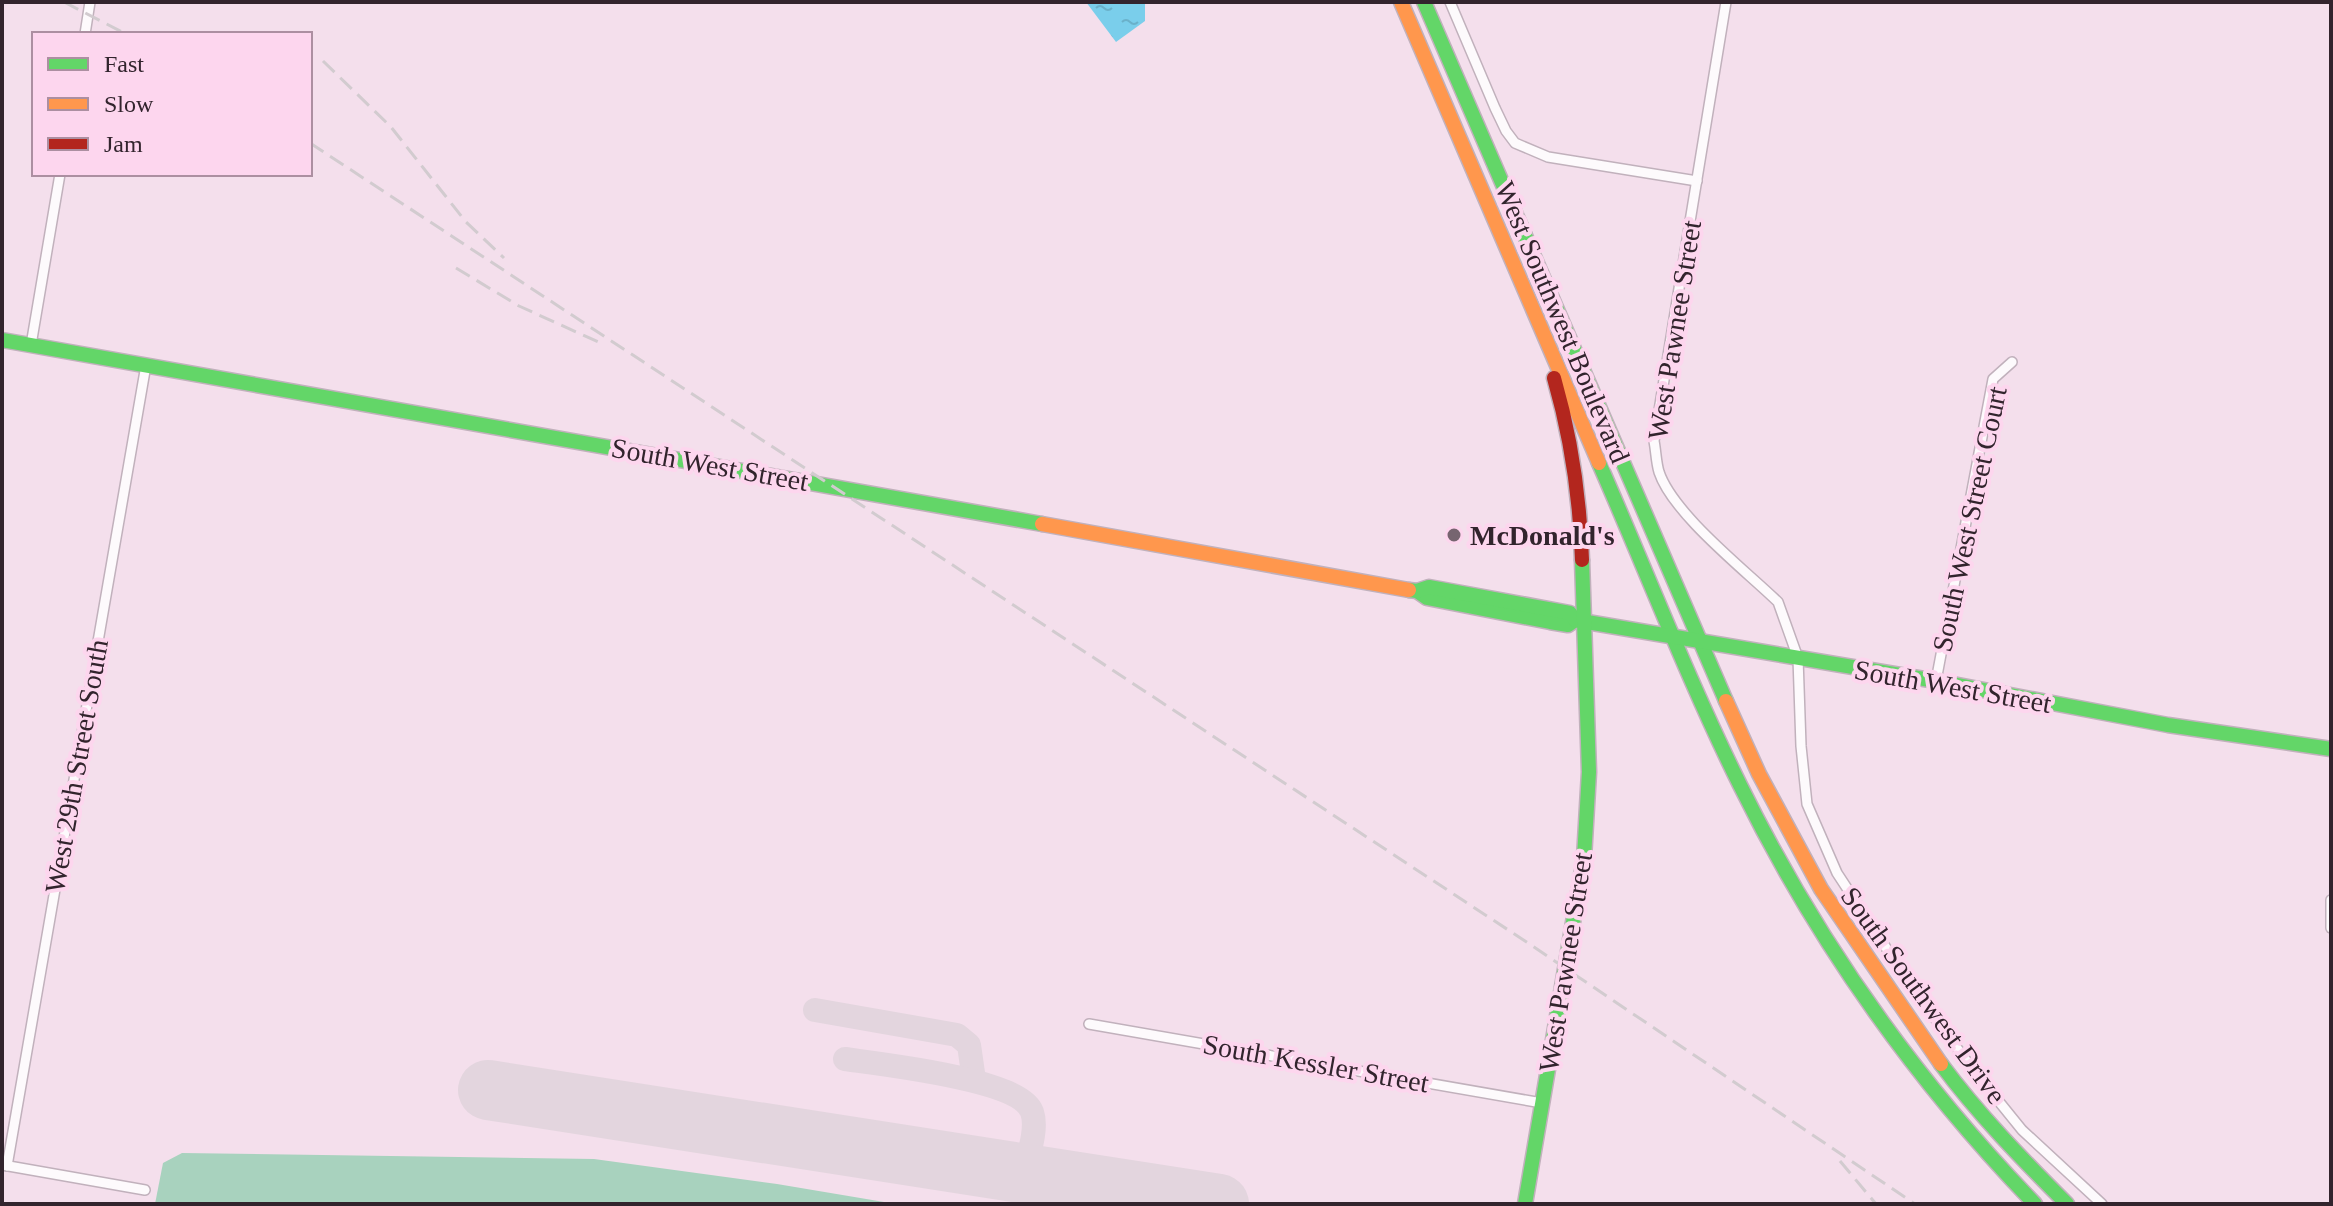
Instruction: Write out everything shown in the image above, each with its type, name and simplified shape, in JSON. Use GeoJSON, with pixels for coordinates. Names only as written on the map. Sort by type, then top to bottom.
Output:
{"type":"FeatureCollection","features":[{"type":"Feature","properties":{"kind":"main road","name":"West Southwest Boulevard"},"geometry":{"type":"LineString","coordinates":[[1401,2],[1710,723],[1774,851],[1846,969],[1905,1056],[2035,1204]]}},
{"type":"Feature","properties":{"kind":"main road","name":"West Southwest Boulevard"},"geometry":{"type":"LineString","coordinates":[[1424,2],[1699,642],[1759,774],[1821,889],[1907,1017],[1958,1087],[2067,1204]]}},
{"type":"Feature","properties":{"kind":"main road","name":"West Pawnee Street"},"geometry":{"type":"LineString","coordinates":[[1525,1204],[1587,824],[1589,772],[1580,621],[1581,526],[1568,428],[1542,331]]}},
{"type":"Feature","properties":{"kind":"main road","name":"South West Street"},"geometry":{"type":"LineString","coordinates":[[2,340],[1417,591],[1427,598],[1550,622],[1568,625],[1580,621],[1936,681],[2168,725],[2331,749]]}},
{"type":"Feature","properties":{"kind":"street"},"geometry":{"type":"LineString","coordinates":[[85,32],[90,2]]}},
{"type":"Feature","properties":{"kind":"street"},"geometry":{"type":"LineString","coordinates":[[1450,2],[1506,131],[1515,143],[1548,157],[1697,181]]}},
{"type":"Feature","properties":{"kind":"street","name":"West Pawnee Street"},"geometry":{"type":"LineString","coordinates":[[1726,2],[1654,441],[1659,472],[1672,497],[1778,602],[1798,658]]}},
{"type":"Feature","properties":{"kind":"street"},"geometry":{"type":"LineString","coordinates":[[31,345],[60,176]]}},
{"type":"Feature","properties":{"kind":"street","name":"South West Street Court"},"geometry":{"type":"LineString","coordinates":[[1936,681],[1993,379],[2012,362]]}},
{"type":"Feature","properties":{"kind":"street","name":"West 29th Street South"},"geometry":{"type":"LineString","coordinates":[[4,1165],[146,365]]}},
{"type":"Feature","properties":{"kind":"street","name":"South Southwest Drive"},"geometry":{"type":"LineString","coordinates":[[1798,658],[1801,746],[1807,804],[1837,873],[1913,989],[2022,1130],[2102,1204]]}},
{"type":"Feature","properties":{"kind":"street"},"geometry":{"type":"LineString","coordinates":[[2331,900],[2331,928]]}},
{"type":"Feature","properties":{"kind":"street","name":"South Kessler Street"},"geometry":{"type":"LineString","coordinates":[[1089,1024],[1542,1103]]}},
{"type":"Feature","properties":{"kind":"street"},"geometry":{"type":"LineString","coordinates":[[4,1165],[145,1190]]}},
{"type":"Feature","properties":{"kind":"green space"},"geometry":{"type":"Polygon","coordinates":[[[182,1153],[594,1159],[896,1204],[155,1204],[163,1163],[182,1153]]]}},
{"type":"Feature","properties":{"kind":"water"},"geometry":{"type":"Polygon","coordinates":[[[1086,2],[1145,2],[1145,21],[1116,42],[1086,2]]]}},
{"type":"Feature","properties":{"kind":"waterway"},"geometry":{"type":"LineString","coordinates":[[532,1204],[554,1204]]}},
{"type":"Feature","properties":{"kind":"taxiway"},"geometry":{"type":"LineString","coordinates":[[815,1010],[957,1035],[969,1045],[974,1080]]}},
{"type":"Feature","properties":{"kind":"taxiway"},"geometry":{"type":"LineString","coordinates":[[845,1059],[947,1075],[1003,1090],[1022,1100],[1034,1119],[1024,1173]]}},
{"type":"Feature","properties":{"kind":"runway"},"geometry":{"type":"LineString","coordinates":[[488,1090],[1219,1204]]}},
{"type":"Feature","properties":{"kind":"railway"},"geometry":{"type":"LineString","coordinates":[[64,2],[122,32]]}},
{"type":"Feature","properties":{"kind":"railway"},"geometry":{"type":"LineString","coordinates":[[323,61],[391,127],[466,222],[504,258]]}},
{"type":"Feature","properties":{"kind":"railway"},"geometry":{"type":"LineString","coordinates":[[312,144],[1525,941],[1915,1204]]}},
{"type":"Feature","properties":{"kind":"railway"},"geometry":{"type":"LineString","coordinates":[[456,268],[519,306],[605,345]]}},
{"type":"Feature","properties":{"kind":"railway"},"geometry":{"type":"LineString","coordinates":[[1840,1161],[1876,1204]]}},
{"type":"Feature","properties":{"kind":"traffic: fast"},"geometry":{"type":"LineString","coordinates":[[1424,2],[1726,701]]}},
{"type":"Feature","properties":{"kind":"traffic: fast"},"geometry":{"type":"LineString","coordinates":[[2,340],[1042,524]]}},
{"type":"Feature","properties":{"kind":"traffic: fast"},"geometry":{"type":"LineString","coordinates":[[1599,463],[1721,745],[1801,898],[1835,953],[1909,1058],[1991,1157],[2035,1204]]}},
{"type":"Feature","properties":{"kind":"traffic: fast"},"geometry":{"type":"LineString","coordinates":[[1525,1204],[1584,858],[1589,772],[1582,560]]}},
{"type":"Feature","properties":{"kind":"traffic: fast"},"geometry":{"type":"LineString","coordinates":[[1417,591],[1429,587],[1570,613],[1575,620],[1936,681],[2168,725],[2331,749]]}},
{"type":"Feature","properties":{"kind":"traffic: fast"},"geometry":{"type":"LineString","coordinates":[[1409,590],[1427,598],[1550,622],[1568,625],[1575,620]]}},
{"type":"Feature","properties":{"kind":"traffic: fast"},"geometry":{"type":"LineString","coordinates":[[1941,1064],[1986,1119],[2067,1204]]}},
{"type":"Feature","properties":{"kind":"traffic: slow"},"geometry":{"type":"LineString","coordinates":[[1401,2],[1599,463]]}},
{"type":"Feature","properties":{"kind":"traffic: slow"},"geometry":{"type":"LineString","coordinates":[[1042,524],[1409,590]]}},
{"type":"Feature","properties":{"kind":"traffic: slow"},"geometry":{"type":"LineString","coordinates":[[1726,701],[1759,774],[1821,889],[1941,1064]]}},
{"type":"Feature","properties":{"kind":"traffic: jam"},"geometry":{"type":"LineString","coordinates":[[1554,378],[1574,468],[1582,560]]}},
{"type":"Feature","properties":{"kind":"place","name":"McDonald's"},"geometry":{"type":"Point","coordinates":[1454,535]}}]}
